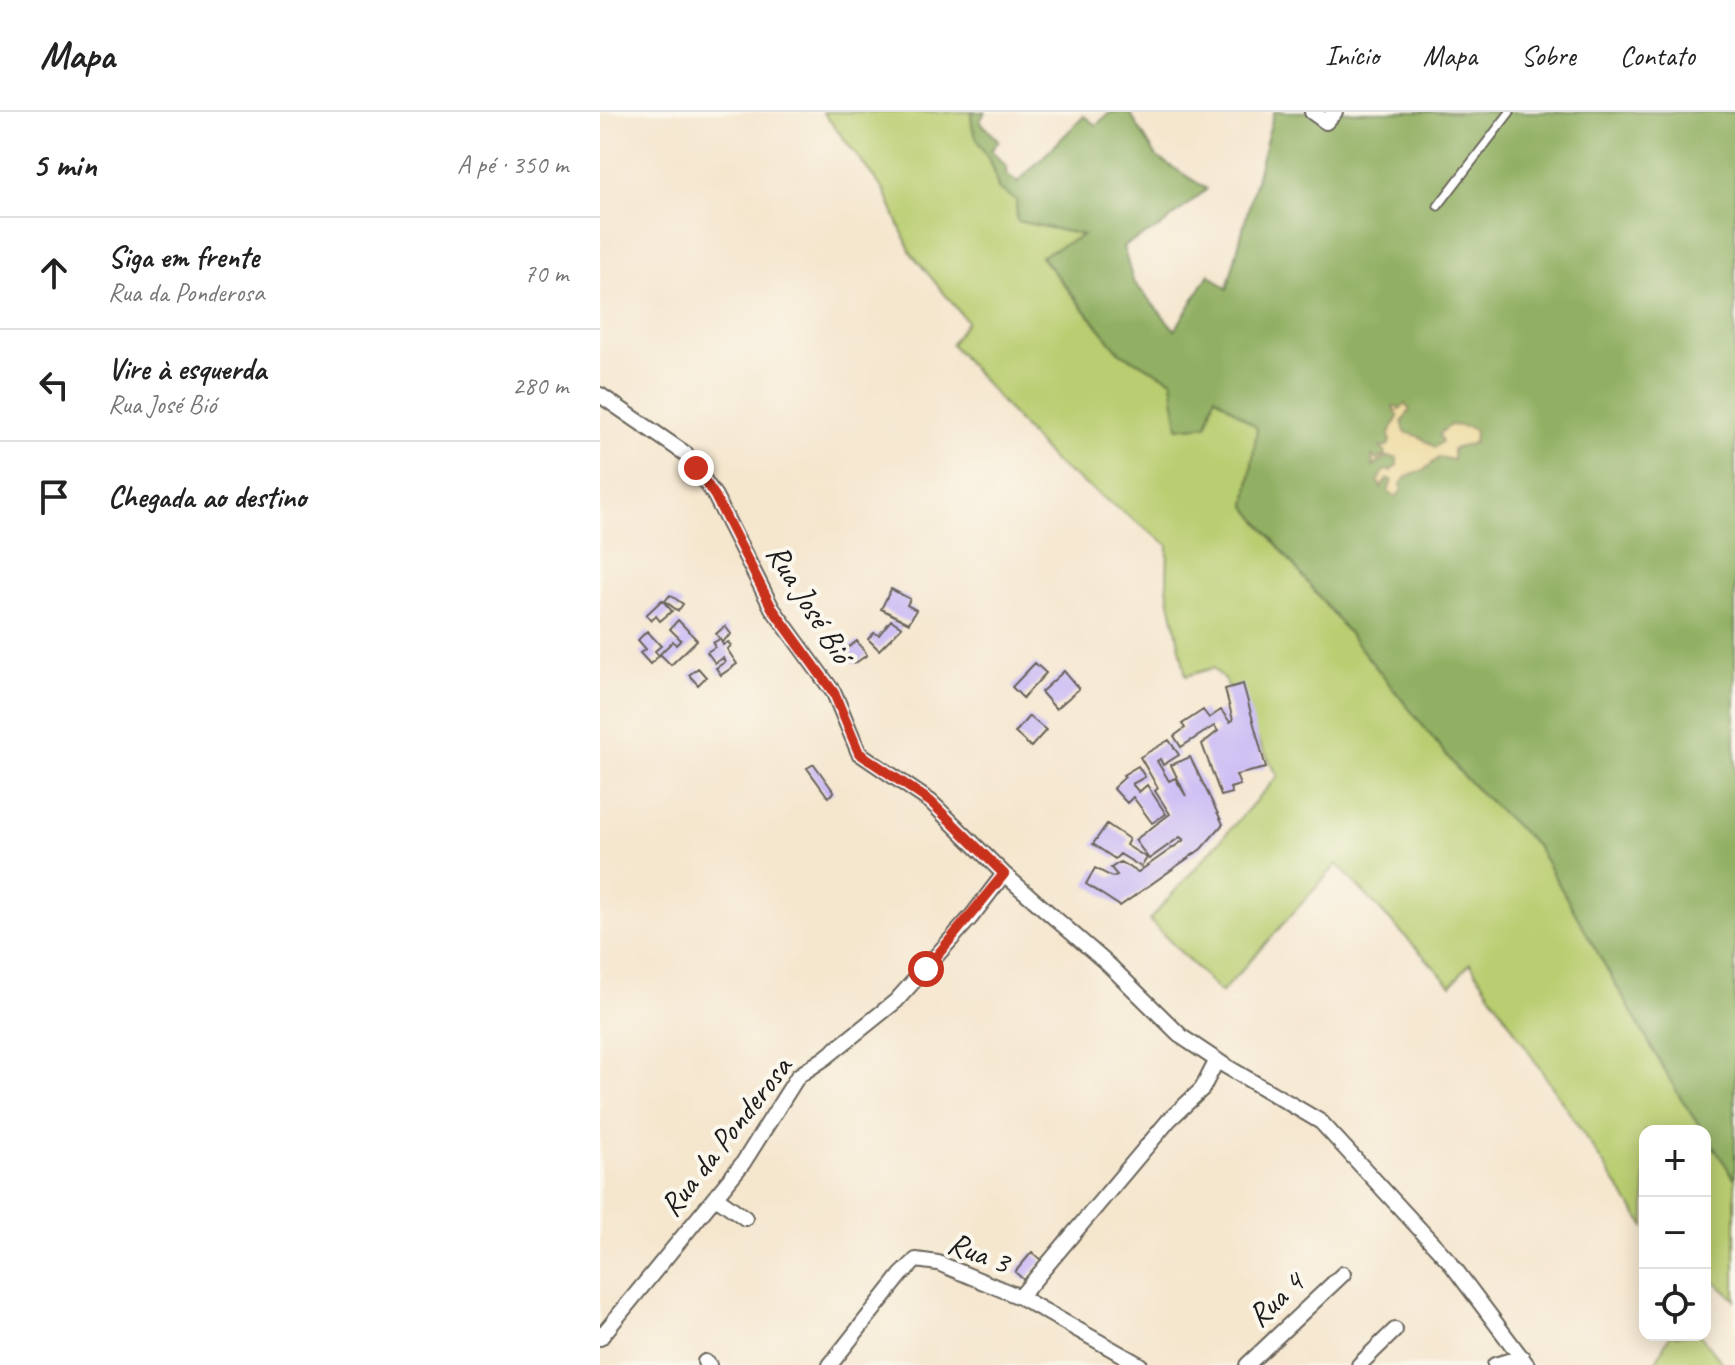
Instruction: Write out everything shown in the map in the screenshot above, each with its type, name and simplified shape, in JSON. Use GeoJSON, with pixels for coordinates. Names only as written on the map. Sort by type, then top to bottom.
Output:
{"type":"FeatureCollection","features":[{"type":"Feature","properties":{"kind":"street"},"geometry":{"type":"LineString","coordinates":[[1312,112],[1330,117]]}},
{"type":"Feature","properties":{"kind":"street","name":"Rua José Bió"},"geometry":{"type":"LineString","coordinates":[[600,395],[686,454],[715,496],[772,608],[834,693],[859,753],[931,802],[1004,874],[1110,966],[1182,1037],[1321,1122],[1449,1261],[1524,1361]]}},
{"type":"Feature","properties":{"kind":"street","name":"Rua da Ponderosa"},"geometry":{"type":"LineString","coordinates":[[600,1338],[743,1163],[798,1076],[896,1001],[971,917],[1004,874]]}},
{"type":"Feature","properties":{"kind":"street"},"geometry":{"type":"LineString","coordinates":[[1020,1297],[1169,1120],[1202,1089],[1217,1060]]}},
{"type":"Feature","properties":{"kind":"street"},"geometry":{"type":"LineString","coordinates":[[716,1197],[745,1218]]}},
{"type":"Feature","properties":{"kind":"street","name":"Rua 3"},"geometry":{"type":"LineString","coordinates":[[830,1365],[916,1260],[938,1263],[1020,1297],[1140,1365]]}},
{"type":"Feature","properties":{"kind":"street","name":"Rua 4"},"geometry":{"type":"LineString","coordinates":[[1247,1365],[1343,1274]]}},
{"type":"Feature","properties":{"kind":"street"},"geometry":{"type":"LineString","coordinates":[[1359,1365],[1395,1330]]}},
{"type":"Feature","properties":{"kind":"street"},"geometry":{"type":"LineString","coordinates":[[1495,1365],[1524,1361]]}},
{"type":"Feature","properties":{"kind":"lane"},"geometry":{"type":"LineString","coordinates":[[1438,206],[1510,112]]}},
{"type":"Feature","properties":{"kind":"green space"},"geometry":{"type":"Polygon","coordinates":[[[823,112],[972,112],[972,127],[993,168],[998,188],[1017,200],[1017,221],[1084,235],[1041,257],[1120,353],[1172,380],[1179,428],[1215,396],[1258,428],[1246,506],[1465,778],[1537,846],[1677,1092],[1699,1125],[1639,1125],[1639,1218],[1470,963],[1451,985],[1337,864],[1221,993],[1149,920],[1278,776],[1226,682],[1213,668],[1186,676],[1167,587],[1168,545],[1053,461],[951,344],[967,321],[911,253],[885,192],[823,112]]]}},
{"type":"Feature","properties":{"kind":"green space"},"geometry":{"type":"Polygon","coordinates":[[[972,112],[985,112],[980,121],[999,141],[991,150],[1007,167],[1006,174],[1018,182],[1084,116],[1096,125],[1111,112],[1129,112],[1157,157],[1207,189],[1159,228],[1123,246],[1133,281],[1175,330],[1209,274],[1227,289],[1274,112],[1735,112],[1735,1179],[1711,1143],[1711,1125],[1699,1125],[1677,1092],[1537,846],[1465,778],[1246,506],[1257,428],[1215,396],[1207,425],[1178,428],[1172,380],[1120,353],[1041,256],[1083,235],[1017,221],[1016,200],[998,188],[993,168],[971,120],[972,112]]]}},
{"type":"Feature","properties":{"kind":"green space"},"geometry":{"type":"Polygon","coordinates":[[[1711,1143],[1735,1179],[1735,1300],[1711,1278],[1711,1143]]]}},
{"type":"Feature","properties":{"kind":"green space"},"geometry":{"type":"Polygon","coordinates":[[[1667,1341],[1705,1341],[1724,1365],[1654,1365],[1667,1341]]]}},
{"type":"Feature","properties":{"kind":"sand"},"geometry":{"type":"Polygon","coordinates":[[[1405,404],[1410,410],[1402,422],[1405,432],[1435,447],[1442,442],[1439,434],[1450,425],[1468,427],[1475,431],[1474,443],[1453,449],[1453,460],[1440,457],[1424,470],[1406,477],[1396,497],[1388,492],[1392,480],[1387,479],[1381,488],[1378,481],[1385,470],[1391,471],[1397,465],[1397,458],[1387,457],[1373,467],[1372,456],[1377,460],[1385,456],[1380,447],[1387,447],[1390,442],[1389,434],[1398,417],[1393,406],[1398,406],[1399,410],[1405,404]]]}},
{"type":"Feature","properties":{"kind":"building"},"geometry":{"type":"Polygon","coordinates":[[[891,589],[910,599],[907,605],[916,610],[909,623],[881,609],[891,589]]]}},
{"type":"Feature","properties":{"kind":"building"},"geometry":{"type":"Polygon","coordinates":[[[670,595],[683,604],[678,611],[665,601],[670,595]]]}},
{"type":"Feature","properties":{"kind":"building"},"geometry":{"type":"Polygon","coordinates":[[[662,600],[672,611],[660,621],[656,616],[651,621],[646,615],[662,600]]]}},
{"type":"Feature","properties":{"kind":"building"},"geometry":{"type":"Polygon","coordinates":[[[678,620],[697,640],[671,665],[660,654],[673,641],[676,645],[681,640],[670,629],[678,620]]]}},
{"type":"Feature","properties":{"kind":"building"},"geometry":{"type":"Polygon","coordinates":[[[891,620],[902,627],[879,650],[868,639],[874,633],[879,635],[891,620]]]}},
{"type":"Feature","properties":{"kind":"building"},"geometry":{"type":"Polygon","coordinates":[[[725,626],[731,634],[722,642],[716,634],[725,626]]]}},
{"type":"Feature","properties":{"kind":"building"},"geometry":{"type":"Polygon","coordinates":[[[647,631],[661,646],[655,651],[659,656],[650,664],[640,653],[646,649],[638,640],[647,631]]]}},
{"type":"Feature","properties":{"kind":"building"},"geometry":{"type":"Polygon","coordinates":[[[720,639],[723,645],[728,642],[731,646],[727,649],[737,664],[721,675],[716,668],[725,662],[723,658],[715,663],[707,652],[720,639]]]}},
{"type":"Feature","properties":{"kind":"building"},"geometry":{"type":"Polygon","coordinates":[[[857,641],[867,655],[854,664],[844,651],[857,641]]]}},
{"type":"Feature","properties":{"kind":"building"},"geometry":{"type":"Polygon","coordinates":[[[1035,663],[1046,673],[1023,698],[1012,687],[1035,663]]]}},
{"type":"Feature","properties":{"kind":"building"},"geometry":{"type":"Polygon","coordinates":[[[698,668],[706,677],[698,685],[689,675],[698,668]]]}},
{"type":"Feature","properties":{"kind":"building"},"geometry":{"type":"Polygon","coordinates":[[[1064,671],[1079,689],[1056,709],[1041,692],[1064,671]]]}},
{"type":"Feature","properties":{"kind":"building"},"geometry":{"type":"Polygon","coordinates":[[[1243,684],[1266,768],[1236,775],[1240,785],[1230,788],[1232,793],[1221,796],[1202,744],[1218,731],[1214,726],[1181,747],[1174,736],[1185,728],[1182,724],[1203,710],[1209,718],[1221,710],[1230,722],[1233,720],[1225,689],[1243,684]]]}},
{"type":"Feature","properties":{"kind":"building"},"geometry":{"type":"Polygon","coordinates":[[[1029,716],[1046,730],[1031,747],[1015,733],[1029,716]]]}},
{"type":"Feature","properties":{"kind":"building"},"geometry":{"type":"Polygon","coordinates":[[[1169,740],[1179,755],[1163,765],[1160,759],[1157,761],[1169,781],[1175,778],[1186,796],[1171,765],[1190,757],[1223,824],[1201,849],[1120,906],[1086,884],[1095,868],[1112,877],[1117,875],[1111,868],[1120,862],[1138,872],[1184,840],[1180,837],[1149,859],[1135,840],[1170,814],[1155,791],[1158,788],[1140,757],[1169,740]]]}},
{"type":"Feature","properties":{"kind":"building"},"geometry":{"type":"Polygon","coordinates":[[[814,764],[834,792],[828,797],[807,768],[814,764]]]}},
{"type":"Feature","properties":{"kind":"building"},"geometry":{"type":"Polygon","coordinates":[[[1138,766],[1145,777],[1132,784],[1139,792],[1147,785],[1166,814],[1152,823],[1133,797],[1127,803],[1113,788],[1125,777],[1123,775],[1138,766]]]}},
{"type":"Feature","properties":{"kind":"building"},"geometry":{"type":"Polygon","coordinates":[[[1107,824],[1129,839],[1126,845],[1147,858],[1141,867],[1120,854],[1115,859],[1093,844],[1107,824]]]}},
{"type":"Feature","properties":{"kind":"building"},"geometry":{"type":"Polygon","coordinates":[[[1032,1252],[1042,1261],[1025,1281],[1015,1272],[1032,1252]]]}},
{"type":"Feature","properties":{"kind":"route"},"geometry":{"type":"LineString","coordinates":[[696,468],[715,496],[772,608],[834,693],[859,753],[931,802],[1004,874],[926,969]]}}]}
